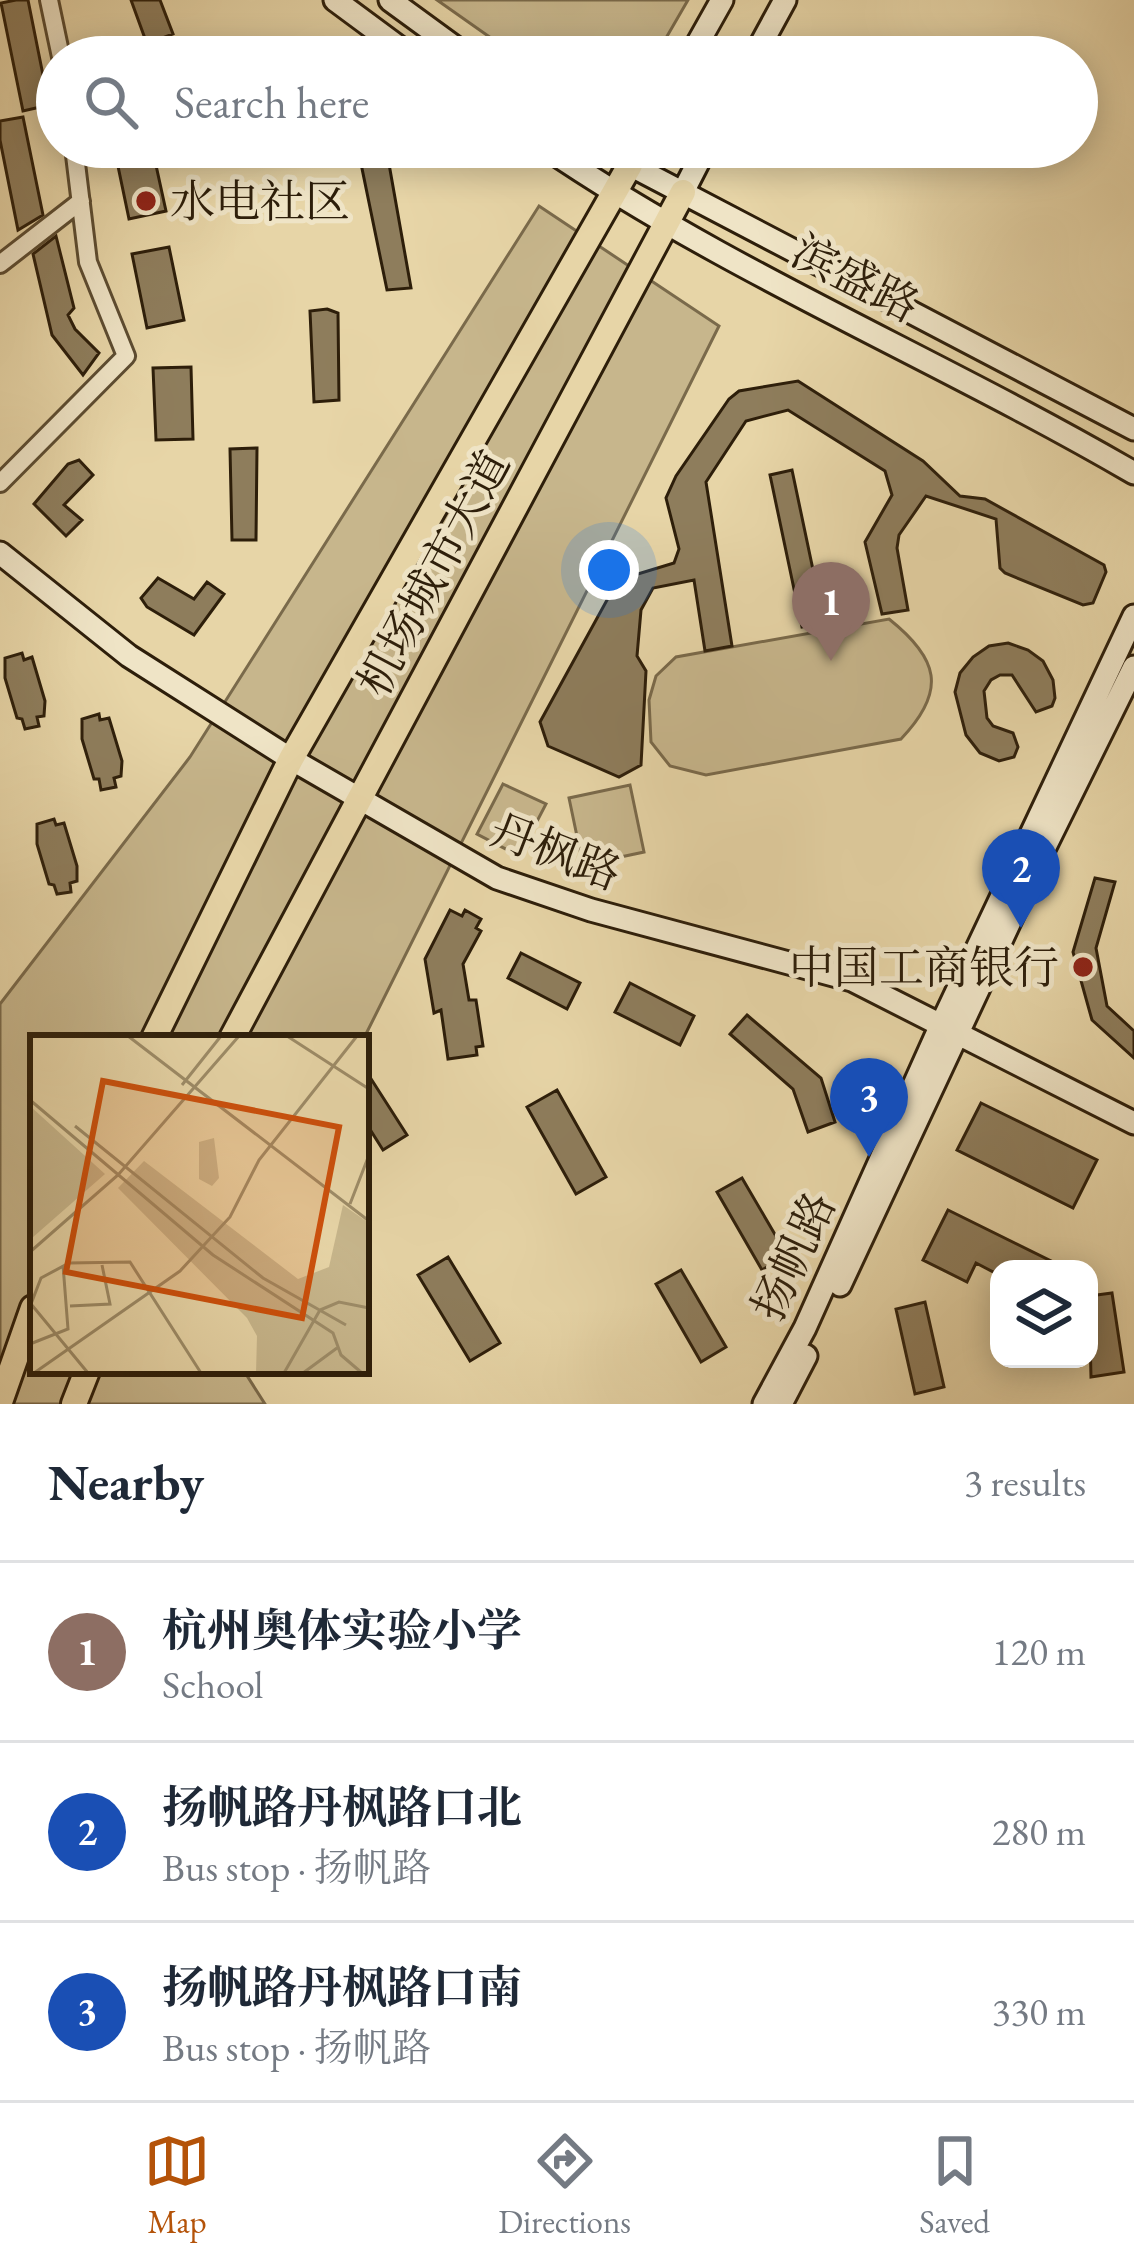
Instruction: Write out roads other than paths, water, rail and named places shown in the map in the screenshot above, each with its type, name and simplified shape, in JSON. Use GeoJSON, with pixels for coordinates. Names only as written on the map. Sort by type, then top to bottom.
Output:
{"type":"FeatureCollection","features":[{"type":"Feature","properties":{"kind":"main road"},"geometry":{"type":"LineString","coordinates":[[335,0],[384,36]]}},
{"type":"Feature","properties":{"kind":"main road"},"geometry":{"type":"LineString","coordinates":[[390,0],[439,36]]}},
{"type":"Feature","properties":{"kind":"main road"},"geometry":{"type":"LineString","coordinates":[[702,36],[722,0]]}},
{"type":"Feature","properties":{"kind":"main road"},"geometry":{"type":"LineString","coordinates":[[765,36],[785,0]]}},
{"type":"Feature","properties":{"kind":"main road","name":"滨盛路"},"geometry":{"type":"LineString","coordinates":[[576,168],[668,225],[1020,406],[1134,473]]}},
{"type":"Feature","properties":{"kind":"main road","name":"机场城市大道"},"geometry":{"type":"LineString","coordinates":[[155,1035],[291,759],[628,168]]}},
{"type":"Feature","properties":{"kind":"main road","name":"滨盛路"},"geometry":{"type":"LineString","coordinates":[[651,168],[683,192],[1134,429]]}},
{"type":"Feature","properties":{"kind":"main road","name":"机场城市大道"},"geometry":{"type":"LineString","coordinates":[[234,1035],[695,168]]}},
{"type":"Feature","properties":{"kind":"main road","name":"丹枫路"},"geometry":{"type":"LineString","coordinates":[[0,553],[129,656],[291,759],[497,878],[591,910],[851,980],[1134,1123]]}},
{"type":"Feature","properties":{"kind":"main road","name":"扬帆路"},"geometry":{"type":"LineString","coordinates":[[764,1404],[949,1031],[1134,616]]}},
{"type":"Feature","properties":{"kind":"main road"},"geometry":{"type":"LineString","coordinates":[[781,1404],[949,1031],[1134,668]]}},
{"type":"Feature","properties":{"kind":"main road"},"geometry":{"type":"LineString","coordinates":[[0,1402],[30,1317]]}},
{"type":"Feature","properties":{"kind":"main road"},"geometry":{"type":"LineString","coordinates":[[74,1404],[86,1374]]}},
{"type":"Feature","properties":{"kind":"street"},"geometry":{"type":"LineString","coordinates":[[49,0],[57,36]]}},
{"type":"Feature","properties":{"kind":"street"},"geometry":{"type":"LineString","coordinates":[[0,483],[126,356],[88,262],[77,168]]}},
{"type":"Feature","properties":{"kind":"street"},"geometry":{"type":"LineString","coordinates":[[0,264],[81,201]]}},
{"type":"Feature","properties":{"kind":"place","name":"水电社区"},"geometry":{"type":"Point","coordinates":[146,201]}},
{"type":"Feature","properties":{"kind":"place","name":"杭州奥体实验小学"},"geometry":{"type":"Point","coordinates":[831,661]}},
{"type":"Feature","properties":{"kind":"place","name":"扬帆路丹枫路口北"},"geometry":{"type":"Point","coordinates":[1021,928]}},
{"type":"Feature","properties":{"kind":"place","name":"中国工商银行"},"geometry":{"type":"Point","coordinates":[1083,967]}},
{"type":"Feature","properties":{"kind":"place","name":"扬帆路丹枫路口南"},"geometry":{"type":"Point","coordinates":[869,1157]}}]}
